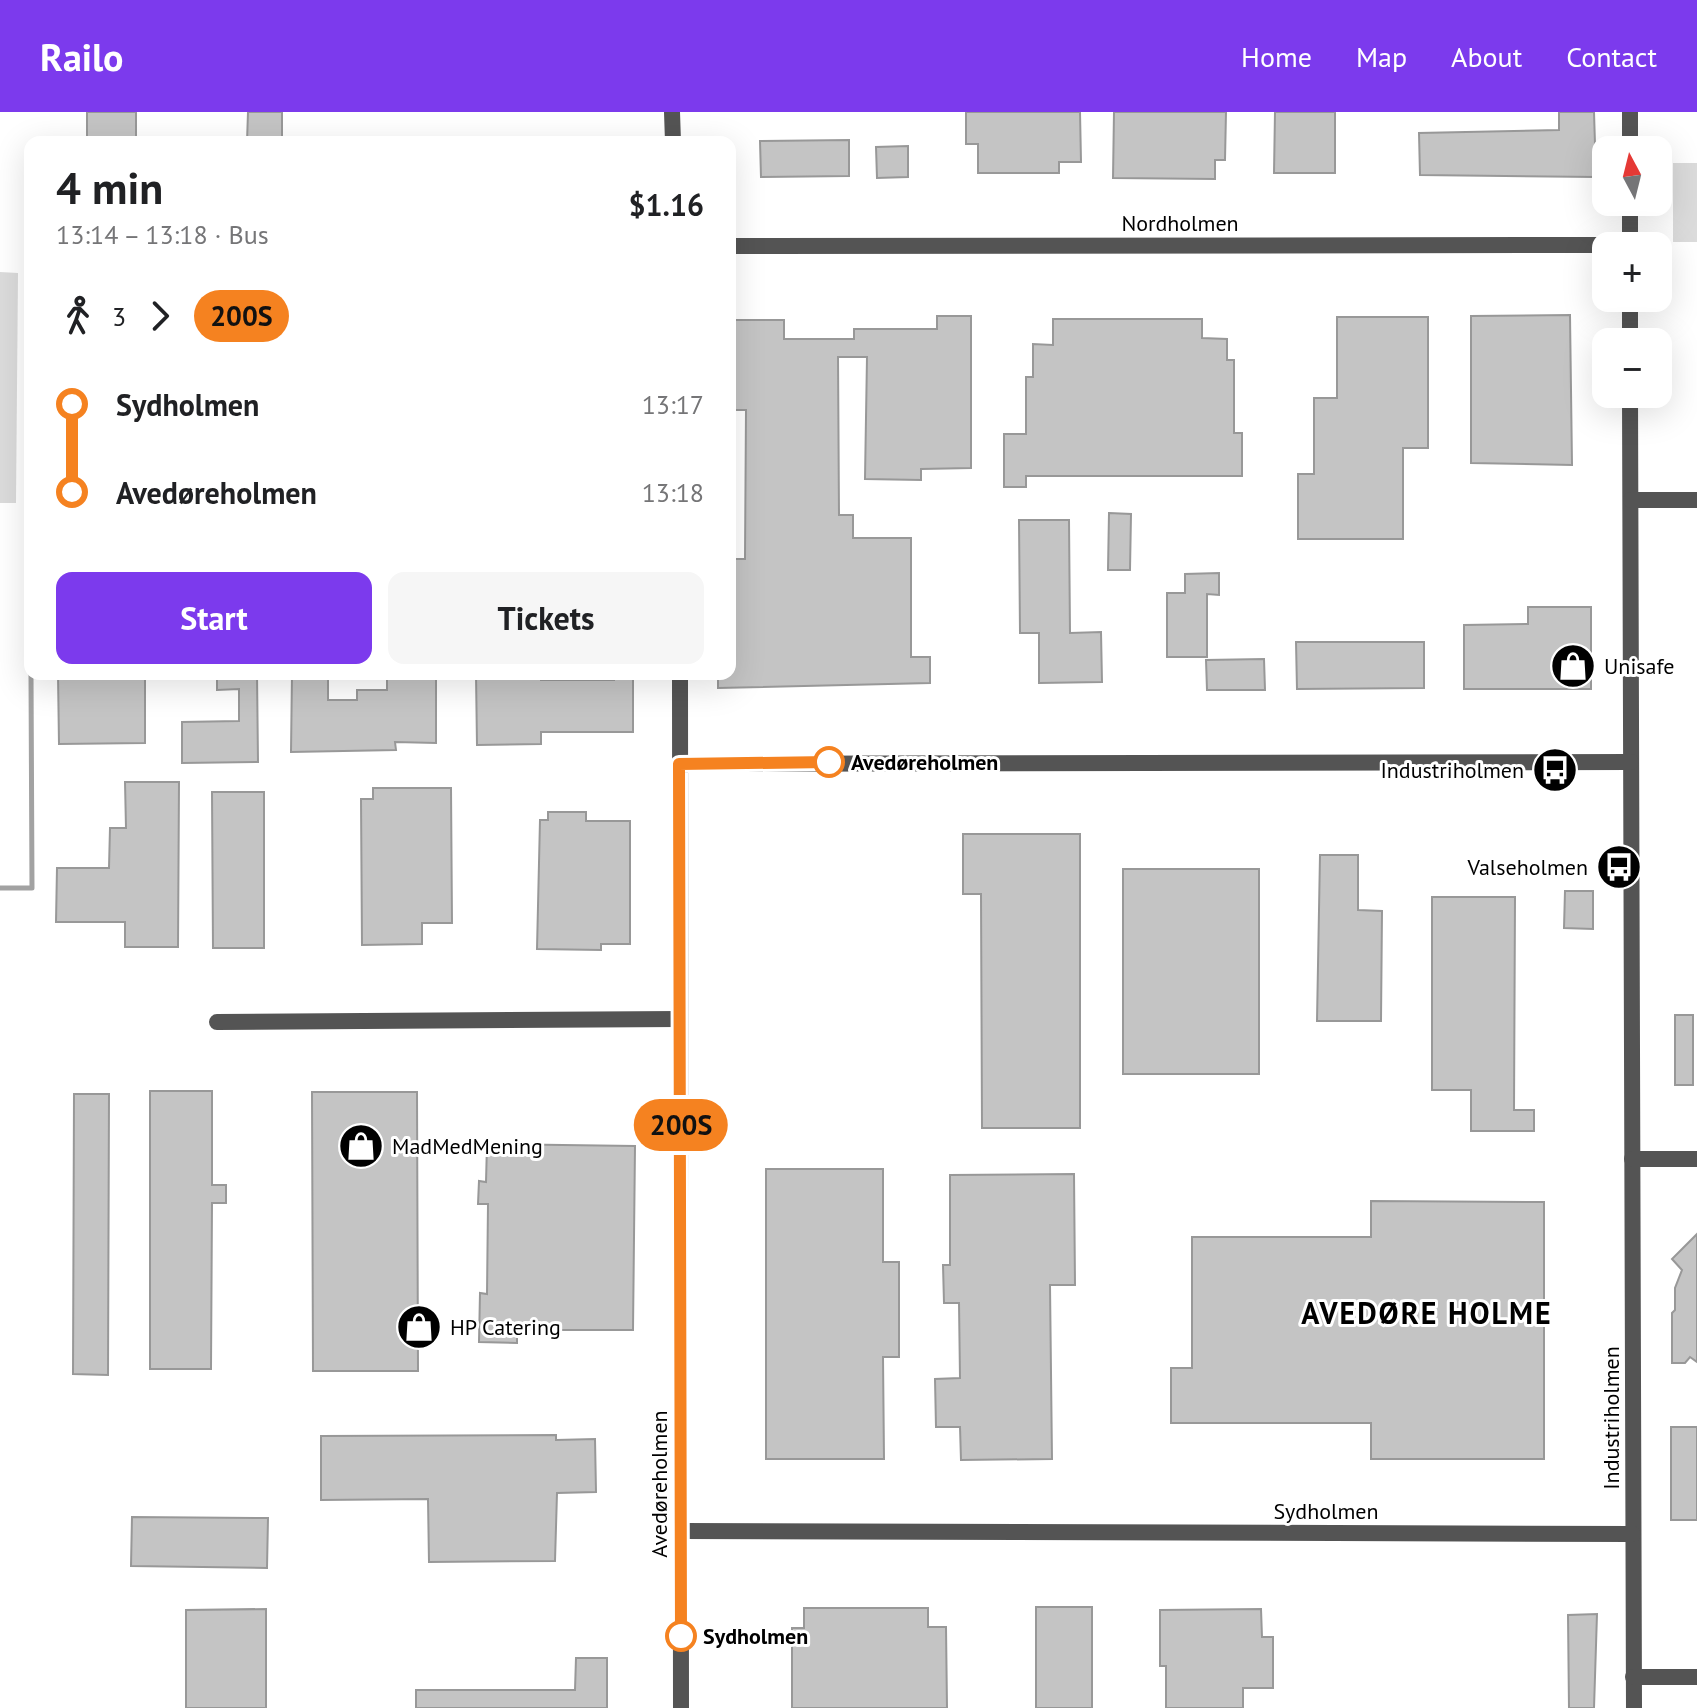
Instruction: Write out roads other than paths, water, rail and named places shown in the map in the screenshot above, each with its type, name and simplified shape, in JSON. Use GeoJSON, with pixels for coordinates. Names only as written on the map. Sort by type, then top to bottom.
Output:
{"type":"FeatureCollection","features":[{"type":"Feature","properties":{"kind":"street"},"geometry":{"type":"LineString","coordinates":[[672,112],[673,136]]}},
{"type":"Feature","properties":{"kind":"street"},"geometry":{"type":"LineString","coordinates":[[1630,112],[1630,136]]}},
{"type":"Feature","properties":{"kind":"street","name":"Nordholmen"},"geometry":{"type":"LineString","coordinates":[[736,246],[1592,245]]}},
{"type":"Feature","properties":{"kind":"street","name":"Industriholmen"},"geometry":{"type":"LineString","coordinates":[[1630,408],[1634,1708]]}},
{"type":"Feature","properties":{"kind":"street"},"geometry":{"type":"LineString","coordinates":[[1631,500],[1697,500]]}},
{"type":"Feature","properties":{"kind":"street","name":"Avedøreholmen"},"geometry":{"type":"LineString","coordinates":[[680,680],[681,1708]]}},
{"type":"Feature","properties":{"kind":"street"},"geometry":{"type":"LineString","coordinates":[[679,764],[1631,762]]}},
{"type":"Feature","properties":{"kind":"street"},"geometry":{"type":"LineString","coordinates":[[217,1022],[680,1019]]}},
{"type":"Feature","properties":{"kind":"street"},"geometry":{"type":"LineString","coordinates":[[1632,1159],[1697,1159]]}},
{"type":"Feature","properties":{"kind":"street","name":"Sydholmen"},"geometry":{"type":"LineString","coordinates":[[682,1531],[1633,1534]]}},
{"type":"Feature","properties":{"kind":"street"},"geometry":{"type":"LineString","coordinates":[[1633,1677],[1697,1677]]}},
{"type":"Feature","properties":{"kind":"waterway"},"geometry":{"type":"LineString","coordinates":[[0,888],[32,888],[31,680]]}},
{"type":"Feature","properties":{"kind":"place","name":"Unisafe"},"geometry":{"type":"Point","coordinates":[1573,666]}},
{"type":"Feature","properties":{"kind":"place","name":"Avedøreholmen"},"geometry":{"type":"Point","coordinates":[829,762]}},
{"type":"Feature","properties":{"kind":"place","name":"Industriholmen"},"geometry":{"type":"Point","coordinates":[1555,770]}},
{"type":"Feature","properties":{"kind":"place","name":"Valseholmen"},"geometry":{"type":"Point","coordinates":[1619,867]}},
{"type":"Feature","properties":{"kind":"place","name":"MadMedMening"},"geometry":{"type":"Point","coordinates":[361,1146]}},
{"type":"Feature","properties":{"kind":"place","name":"HP Catering"},"geometry":{"type":"Point","coordinates":[419,1327]}},
{"type":"Feature","properties":{"kind":"place","name":"Sydholmen"},"geometry":{"type":"Point","coordinates":[681,1636]}},
{"type":"Feature","properties":{"kind":"district","name":"AVEDØRE HOLME"},"geometry":{"type":"Point","coordinates":[1427,1312]}}]}
